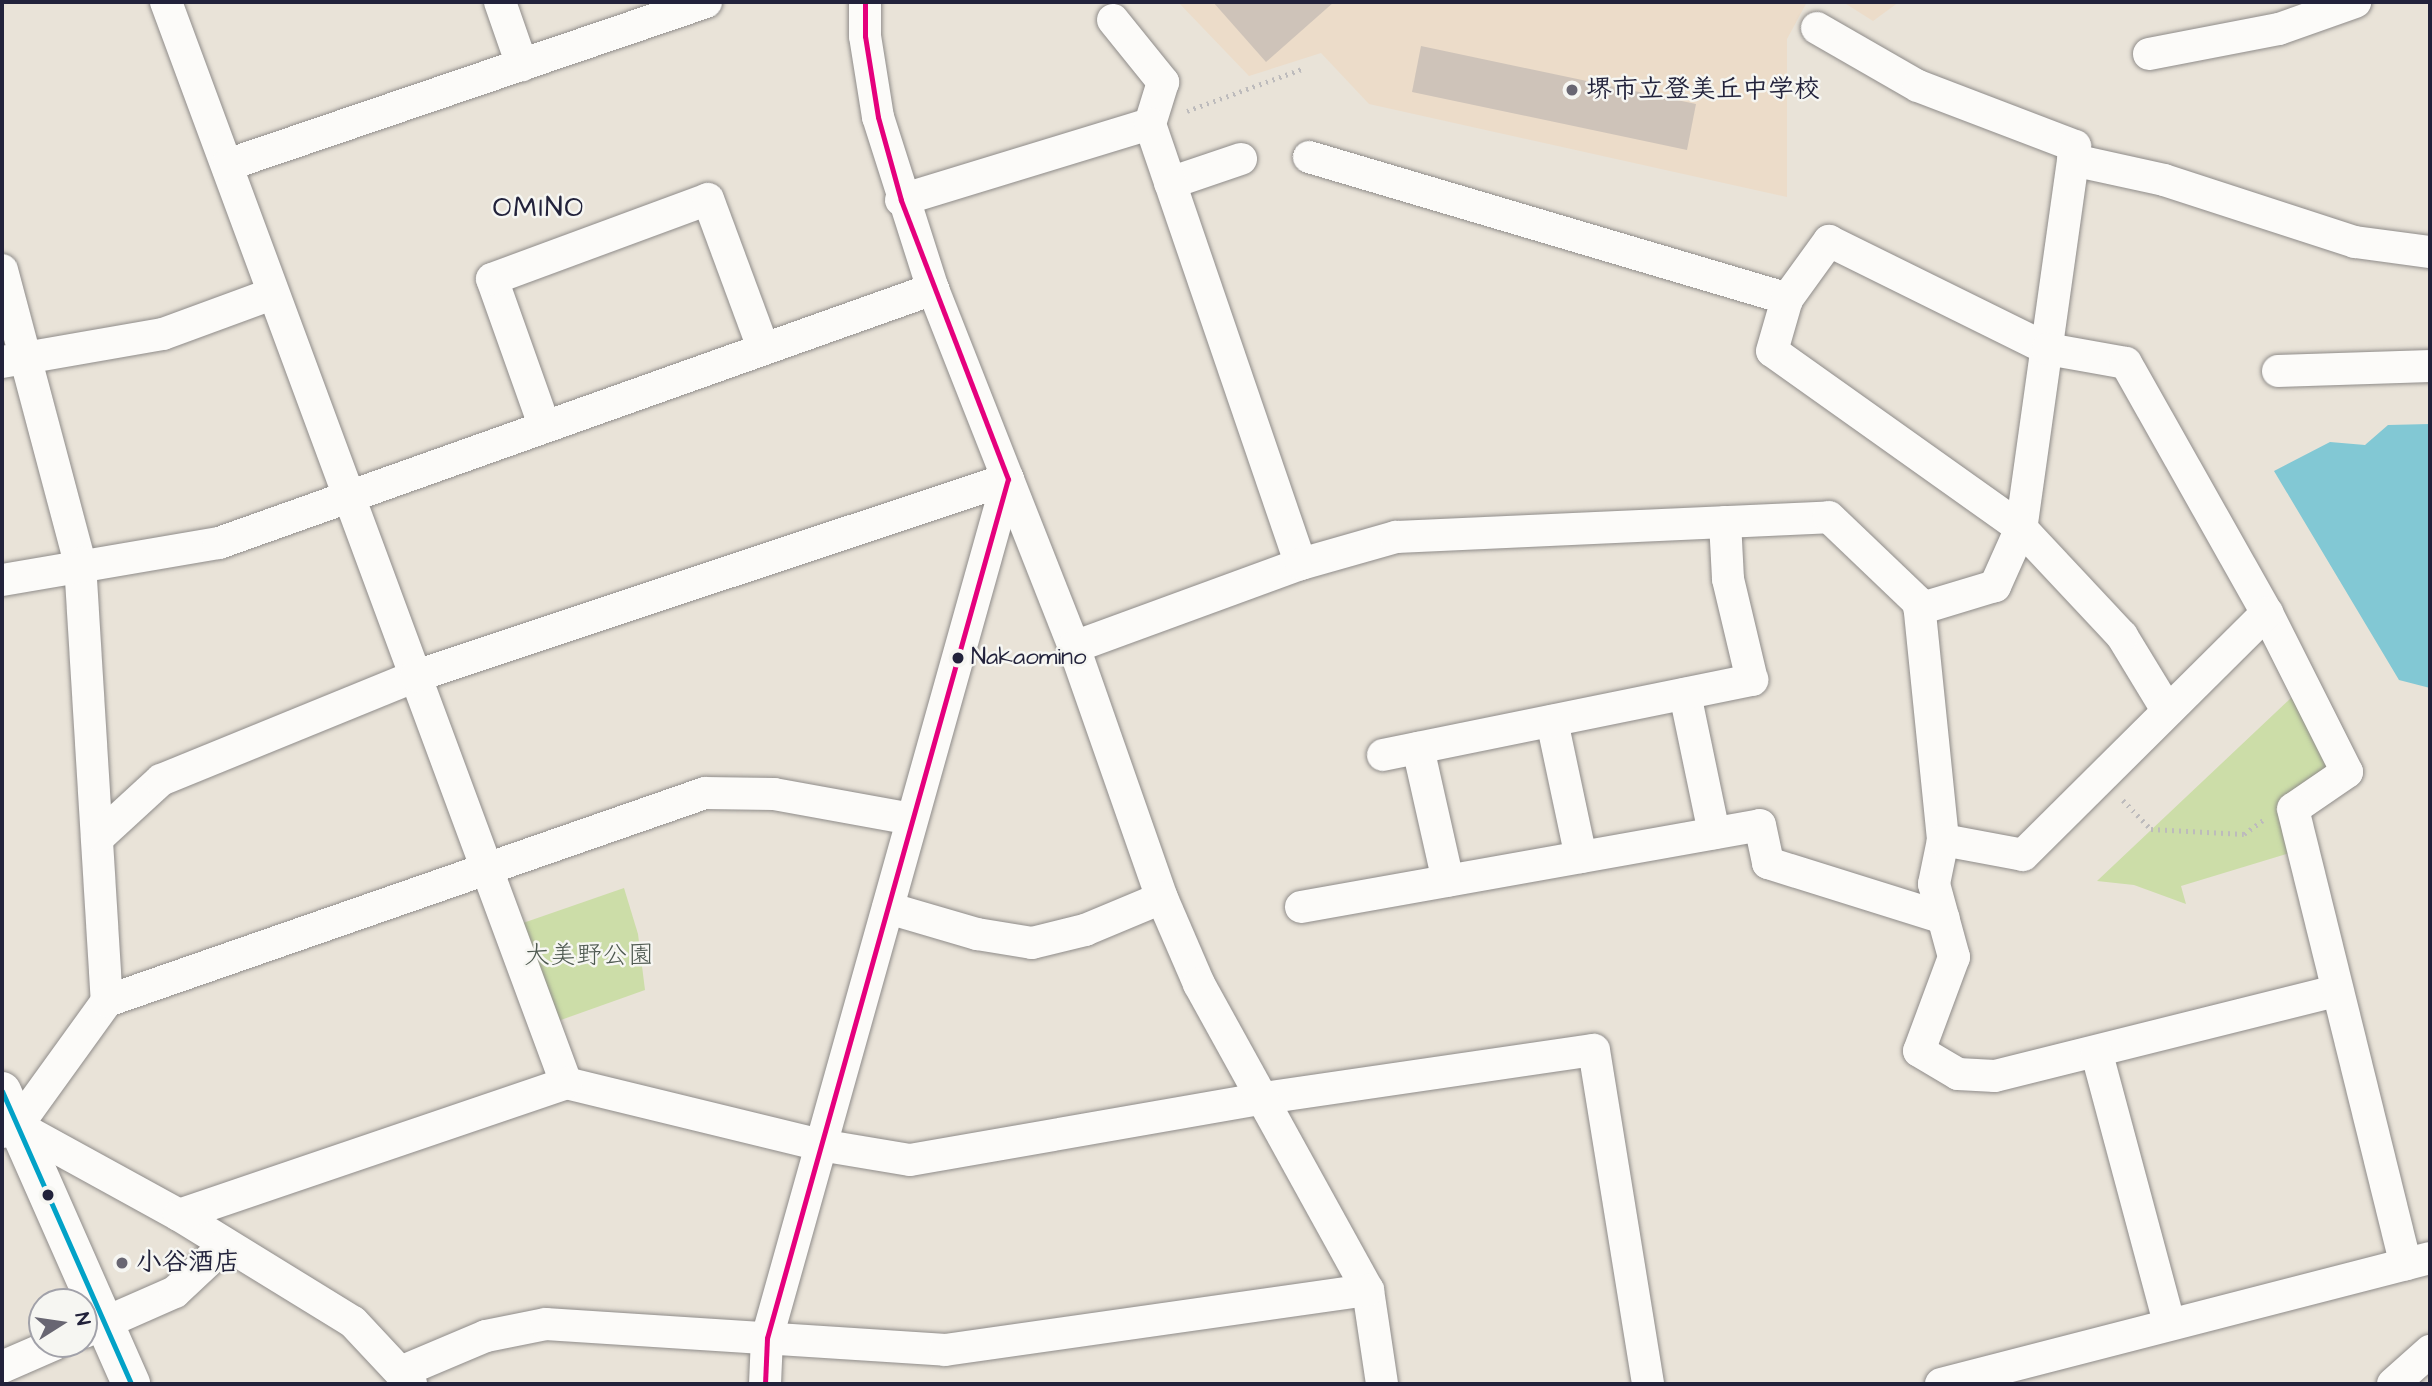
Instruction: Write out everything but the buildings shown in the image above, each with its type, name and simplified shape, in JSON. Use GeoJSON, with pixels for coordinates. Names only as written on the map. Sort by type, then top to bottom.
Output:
{"type":"FeatureCollection","features":[{"type":"Feature","properties":{"kind":"main road"},"geometry":{"type":"LineString","coordinates":[[2,1091],[9,1129],[77,1288]]}},
{"type":"Feature","properties":{"kind":"main road"},"geometry":{"type":"LineString","coordinates":[[98,1333],[131,1384]]}},
{"type":"Feature","properties":{"kind":"street"},"geometry":{"type":"LineString","coordinates":[[166,2],[272,294],[489,865],[566,1083]]}},
{"type":"Feature","properties":{"kind":"street"},"geometry":{"type":"LineString","coordinates":[[500,2],[522,65]]}},
{"type":"Feature","properties":{"kind":"street"},"geometry":{"type":"LineString","coordinates":[[227,165],[706,2]]}},
{"type":"Feature","properties":{"kind":"street"},"geometry":{"type":"LineString","coordinates":[[865,2],[865,36],[878,117],[901,200],[933,289],[1074,648],[1162,898],[1199,984],[1368,1290],[1382,1384]]}},
{"type":"Feature","properties":{"kind":"street"},"geometry":{"type":"LineString","coordinates":[[2149,54],[2279,29],[2355,2]]}},
{"type":"Feature","properties":{"kind":"street"},"geometry":{"type":"LineString","coordinates":[[1113,20],[1163,82],[1150,124],[1301,565]]}},
{"type":"Feature","properties":{"kind":"street"},"geometry":{"type":"LineString","coordinates":[[1817,27],[1918,86],[2075,146],[2021,528],[1995,586],[1919,609]]}},
{"type":"Feature","properties":{"kind":"street"},"geometry":{"type":"LineString","coordinates":[[901,200],[1150,124]]}},
{"type":"Feature","properties":{"kind":"street"},"geometry":{"type":"LineString","coordinates":[[1309,157],[1787,299]]}},
{"type":"Feature","properties":{"kind":"street"},"geometry":{"type":"LineString","coordinates":[[1170,183],[1241,159]]}},
{"type":"Feature","properties":{"kind":"street"},"geometry":{"type":"LineString","coordinates":[[2073,160],[2164,180],[2355,242],[2430,252]]}},
{"type":"Feature","properties":{"kind":"street"},"geometry":{"type":"LineString","coordinates":[[544,425],[492,279],[708,199],[763,348]]}},
{"type":"Feature","properties":{"kind":"street"},"geometry":{"type":"LineString","coordinates":[[1941,1384],[2169,1323],[2418,1261],[2336,991],[2293,809],[2347,772],[2267,613],[2126,363],[2048,349],[1829,241],[1787,299],[1772,351],[2021,528],[2122,636],[2167,710]]}},
{"type":"Feature","properties":{"kind":"street"},"geometry":{"type":"LineString","coordinates":[[2,270],[14,360],[80,563],[100,836],[107,1001]]}},
{"type":"Feature","properties":{"kind":"street"},"geometry":{"type":"LineString","coordinates":[[2,580],[80,563],[219,543],[544,425],[933,289]]}},
{"type":"Feature","properties":{"kind":"street"},"geometry":{"type":"LineString","coordinates":[[14,360],[163,334],[272,294]]}},
{"type":"Feature","properties":{"kind":"street"},"geometry":{"type":"LineString","coordinates":[[2278,371],[2430,366]]}},
{"type":"Feature","properties":{"kind":"street"},"geometry":{"type":"LineString","coordinates":[[100,836],[161,779],[416,676],[1008,479]]}},
{"type":"Feature","properties":{"kind":"street"},"geometry":{"type":"LineString","coordinates":[[765,1384],[768,1338],[1008,479]]}},
{"type":"Feature","properties":{"kind":"street"},"geometry":{"type":"LineString","coordinates":[[1074,648],[1301,565],[1396,537],[1829,517],[1919,603],[1943,840],[1934,884],[1954,957],[1919,1051],[1958,1074],[1995,1076],[2097,1054],[2336,991]]}},
{"type":"Feature","properties":{"kind":"street"},"geometry":{"type":"LineString","coordinates":[[1383,755],[1752,680],[1728,579],[1725,522]]}},
{"type":"Feature","properties":{"kind":"street"},"geometry":{"type":"LineString","coordinates":[[1943,840],[2022,855],[2267,613]]}},
{"type":"Feature","properties":{"kind":"street"},"geometry":{"type":"LineString","coordinates":[[1685,694],[1714,833]]}},
{"type":"Feature","properties":{"kind":"street"},"geometry":{"type":"LineString","coordinates":[[1552,721],[1581,857]]}},
{"type":"Feature","properties":{"kind":"street"},"geometry":{"type":"LineString","coordinates":[[1418,748],[1448,881]]}},
{"type":"Feature","properties":{"kind":"street"},"geometry":{"type":"LineString","coordinates":[[912,819],[774,794],[705,793],[489,865],[107,1001],[9,1129],[179,1215],[353,1322],[407,1378],[486,1336],[546,1324],[945,1350],[1368,1290]]}},
{"type":"Feature","properties":{"kind":"street"},"geometry":{"type":"LineString","coordinates":[[1301,907],[1760,825],[1768,863],[1944,918]]}},
{"type":"Feature","properties":{"kind":"street"},"geometry":{"type":"LineString","coordinates":[[888,908],[977,934],[1032,943],[1085,930],[1162,898]]}},
{"type":"Feature","properties":{"kind":"street"},"geometry":{"type":"LineString","coordinates":[[179,1215],[566,1083],[820,1145],[910,1160],[1264,1098],[1594,1050],[1648,1384]]}},
{"type":"Feature","properties":{"kind":"street"},"geometry":{"type":"LineString","coordinates":[[2097,1054],[2169,1323]]}},
{"type":"Feature","properties":{"kind":"street"},"geometry":{"type":"LineString","coordinates":[[98,1325],[174,1292],[225,1245]]}},
{"type":"Feature","properties":{"kind":"street"},"geometry":{"type":"LineString","coordinates":[[2393,1384],[2430,1351]]}},
{"type":"Feature","properties":{"kind":"street"},"geometry":{"type":"LineString","coordinates":[[2,1367],[28,1356]]}},
{"type":"Feature","properties":{"kind":"path"},"geometry":{"type":"LineString","coordinates":[[1150,124],[1302,69]]}},
{"type":"Feature","properties":{"kind":"path"},"geometry":{"type":"LineString","coordinates":[[2101,777],[2151,829],[2244,834],[2261,821],[2293,809]]}},
{"type":"Feature","properties":{"kind":"shaded area","name":"堺市立登美丘中学校"},"geometry":{"type":"Polygon","coordinates":[[[1178,2],[1807,2],[1787,39],[1787,197],[1369,104],[1321,53],[1249,76],[1178,2]]]}},
{"type":"Feature","properties":{"kind":"shaded area","name":"堺市立登美丘中学校"},"geometry":{"type":"Polygon","coordinates":[[[1843,2],[1899,2],[1873,21],[1843,2]]]}},
{"type":"Feature","properties":{"kind":"green space"},"geometry":{"type":"Polygon","coordinates":[[[2292,697],[2327,765],[2325,775],[2278,802],[2293,852],[2181,886],[2186,904],[2134,885],[2097,881],[2292,697]]]}},
{"type":"Feature","properties":{"kind":"green space","name":"大美野公園"},"geometry":{"type":"Polygon","coordinates":[[[624,888],[638,934],[645,990],[558,1021],[523,923],[624,888]]]}},
{"type":"Feature","properties":{"kind":"water"},"geometry":{"type":"Polygon","coordinates":[[[2430,424],[2430,688],[2399,680],[2274,471],[2330,442],[2365,445],[2388,425],[2430,424]]]}},
{"type":"Feature","properties":{"kind":"transit line"},"geometry":{"type":"LineString","coordinates":[[765,1384],[767,1338],[1008,479],[901,200],[878,117],[865,36],[865,2]]}},
{"type":"Feature","properties":{"kind":"transit line"},"geometry":{"type":"LineString","coordinates":[[2,1091],[131,1384]]}},
{"type":"Feature","properties":{"kind":"place","name":"堺市立登美丘中学校"},"geometry":{"type":"Point","coordinates":[1572,90]}},
{"type":"Feature","properties":{"kind":"place","name":"Nakaomino"},"geometry":{"type":"Point","coordinates":[958,658]}},
{"type":"Feature","properties":{"kind":"place","name":"小谷酒店"},"geometry":{"type":"Point","coordinates":[122,1263]}},
{"type":"Feature","properties":{"kind":"district","name":"OMINO"},"geometry":{"type":"Point","coordinates":[539,208]}}]}
